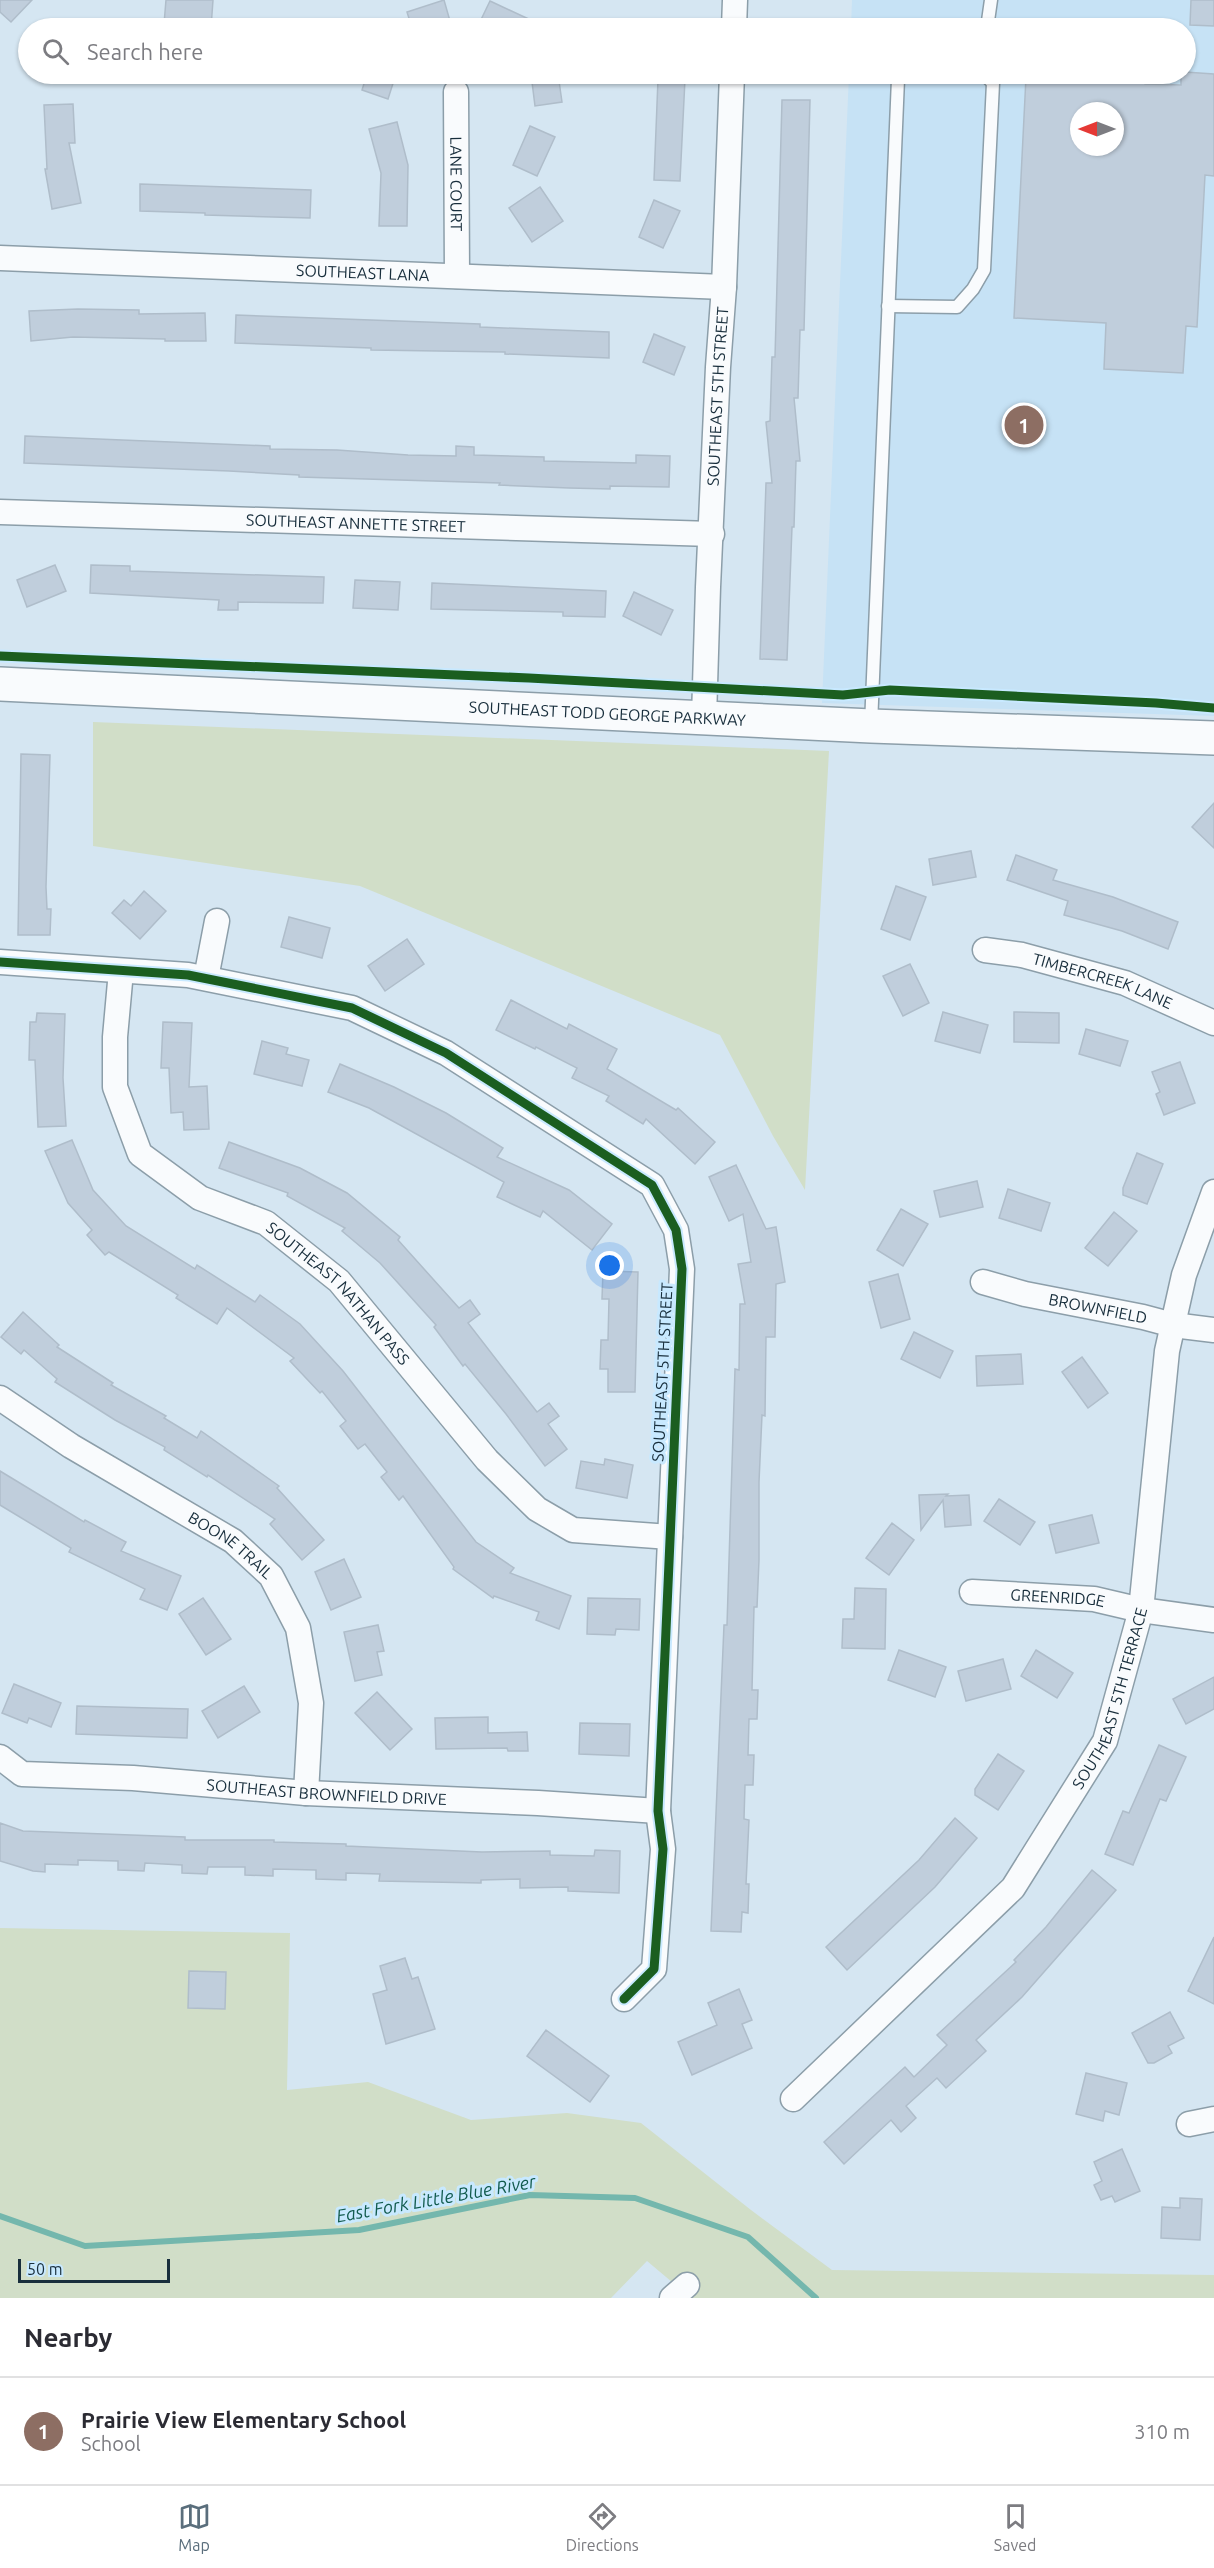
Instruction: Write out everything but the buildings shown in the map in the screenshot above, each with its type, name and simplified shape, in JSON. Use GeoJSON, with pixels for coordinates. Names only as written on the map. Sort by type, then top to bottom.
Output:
{"type":"FeatureCollection","features":[{"type":"Feature","properties":{"kind":"main road","name":"SOUTHEAST TODD GEORGE PARKWAY"},"geometry":{"type":"LineString","coordinates":[[0,684],[871,726],[1214,738]]}},
{"type":"Feature","properties":{"kind":"street"},"geometry":{"type":"LineString","coordinates":[[734,18],[735,0]]}},
{"type":"Feature","properties":{"kind":"street","name":"SOUTHEAST 5TH STREET"},"geometry":{"type":"LineString","coordinates":[[704,718],[732,84]]}},
{"type":"Feature","properties":{"kind":"street","name":"LANE COURT"},"geometry":{"type":"LineString","coordinates":[[456,92],[457,276]]}},
{"type":"Feature","properties":{"kind":"street","name":"SOUTHEAST LANA"},"geometry":{"type":"LineString","coordinates":[[0,258],[724,287]]}},
{"type":"Feature","properties":{"kind":"street","name":"SOUTHEAST ANNETTE STREET"},"geometry":{"type":"LineString","coordinates":[[0,512],[712,534]]}},
{"type":"Feature","properties":{"kind":"street"},"geometry":{"type":"LineString","coordinates":[[206,978],[218,921]]}},
{"type":"Feature","properties":{"kind":"street","name":"TIMBERCREEK LANE"},"geometry":{"type":"LineString","coordinates":[[985,950],[1022,956],[1125,983],[1214,1023]]}},
{"type":"Feature","properties":{"kind":"street","name":"SOUTHEAST 5TH STREET"},"geometry":{"type":"LineString","coordinates":[[0,962],[206,978],[352,1008],[446,1053],[652,1185],[676,1230],[682,1269],[658,1811],[663,1849],[654,1969],[624,1999]]}},
{"type":"Feature","properties":{"kind":"street","name":"SOUTHEAST NATHAN PASS"},"geometry":{"type":"LineString","coordinates":[[121,971],[115,1037],[115,1087],[140,1154],[200,1198],[266,1223],[339,1281],[487,1460],[537,1509],[573,1530],[670,1537]]}},
{"type":"Feature","properties":{"kind":"street","name":"SOUTHEAST 5TH TERRACE"},"geometry":{"type":"LineString","coordinates":[[793,2098],[1013,1888],[1105,1741],[1141,1610],[1167,1351],[1184,1275],[1214,1192]]}},
{"type":"Feature","properties":{"kind":"street","name":"BROWNFIELD"},"geometry":{"type":"LineString","coordinates":[[983,1282],[1025,1294],[1173,1325],[1214,1330]]}},
{"type":"Feature","properties":{"kind":"street","name":"BOONE TRAIL"},"geometry":{"type":"LineString","coordinates":[[0,1398],[71,1446],[232,1541],[271,1576],[298,1628],[311,1703],[306,1793]]}},
{"type":"Feature","properties":{"kind":"street","name":"GREENRIDGE"},"geometry":{"type":"LineString","coordinates":[[972,1592],[1094,1599],[1141,1610],[1214,1620]]}},
{"type":"Feature","properties":{"kind":"street","name":"SOUTHEAST BROWNFIELD DRIVE"},"geometry":{"type":"LineString","coordinates":[[0,1757],[22,1774],[133,1778],[306,1793],[480,1800],[658,1811]]}},
{"type":"Feature","properties":{"kind":"street"},"geometry":{"type":"LineString","coordinates":[[1189,2124],[1214,2119]]}},
{"type":"Feature","properties":{"kind":"lane"},"geometry":{"type":"LineString","coordinates":[[988,18],[991,0]]}},
{"type":"Feature","properties":{"kind":"lane"},"geometry":{"type":"LineString","coordinates":[[871,726],[897,84]]}},
{"type":"Feature","properties":{"kind":"lane"},"geometry":{"type":"LineString","coordinates":[[888,306],[957,307],[973,289],[984,270],[993,84]]}},
{"type":"Feature","properties":{"kind":"shaded area"},"geometry":{"type":"Polygon","coordinates":[[[852,0],[1214,0],[1214,716],[822,703],[849,84],[1196,84],[1196,18],[851,18],[852,0]]]}},
{"type":"Feature","properties":{"kind":"green space"},"geometry":{"type":"Polygon","coordinates":[[[93,722],[829,751],[805,1190],[773,1136],[720,1035],[360,886],[93,846],[93,722]]]}},
{"type":"Feature","properties":{"kind":"green space"},"geometry":{"type":"Polygon","coordinates":[[[0,1928],[290,1933],[287,2090],[368,2082],[471,2120],[567,2113],[641,2123],[751,2210],[832,2270],[1214,2275],[1214,2298],[691,2298],[647,2261],[611,2298],[0,2298],[0,1928]]]}},
{"type":"Feature","properties":{"kind":"waterway","name":"East Fork Little Blue River"},"geometry":{"type":"LineString","coordinates":[[0,2216],[85,2246],[359,2230],[530,2195],[635,2198],[748,2237],[816,2298]]}},
{"type":"Feature","properties":{"kind":"cycle path"},"geometry":{"type":"LineString","coordinates":[[0,656],[529,678],[843,695],[890,690],[1214,708]]}},
{"type":"Feature","properties":{"kind":"cycle path"},"geometry":{"type":"LineString","coordinates":[[0,962],[188,975],[352,1008],[446,1053],[652,1185],[676,1230],[682,1269],[658,1811],[663,1849],[654,1969],[624,1999]]}},
{"type":"Feature","properties":{"kind":"place","name":"Prairie View Elementary School"},"geometry":{"type":"Point","coordinates":[1024,425]}}]}
